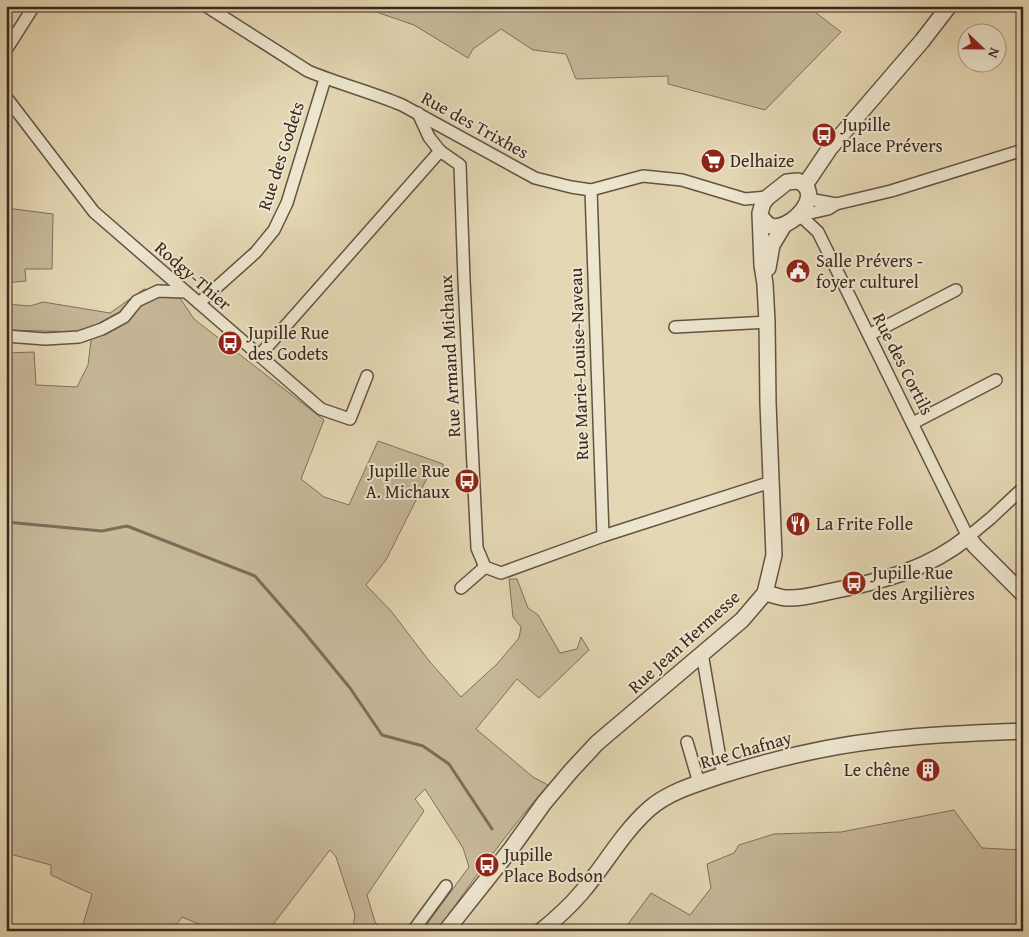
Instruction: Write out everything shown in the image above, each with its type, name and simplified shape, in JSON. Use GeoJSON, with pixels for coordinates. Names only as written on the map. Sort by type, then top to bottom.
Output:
{"type":"FeatureCollection","features":[{"type":"Feature","properties":{"kind":"street"},"geometry":{"type":"LineString","coordinates":[[6,50],[34,6]]}},
{"type":"Feature","properties":{"kind":"street","name":"Rue des Trixhes"},"geometry":{"type":"LineString","coordinates":[[206,6],[290,60],[325,79],[385,98],[418,113],[535,178],[591,190],[643,176],[682,180],[745,199],[768,197]]}},
{"type":"Feature","properties":{"kind":"street","name":"Rue Jean Hermesse"},"geometry":{"type":"LineString","coordinates":[[765,284],[772,245],[793,218],[803,188],[830,148],[922,41],[949,6]]}},
{"type":"Feature","properties":{"kind":"street","name":"Rue des Godets"},"geometry":{"type":"LineString","coordinates":[[199,303],[256,252],[274,230],[287,203],[325,79]]}},
{"type":"Feature","properties":{"kind":"street","name":"Rodgy-Thier"},"geometry":{"type":"LineString","coordinates":[[6,97],[94,212],[321,409],[350,419],[367,376]]}},
{"type":"Feature","properties":{"kind":"street","name":"Rue Armand Michaux"},"geometry":{"type":"LineString","coordinates":[[418,113],[429,137],[440,151],[460,165],[477,548],[485,567]]}},
{"type":"Feature","properties":{"kind":"street"},"geometry":{"type":"LineString","coordinates":[[836,204],[787,182],[768,197],[763,203],[760,214],[765,222],[772,226],[806,214],[828,210],[836,204],[891,191],[1023,150]]}},
{"type":"Feature","properties":{"kind":"street"},"geometry":{"type":"LineString","coordinates":[[259,356],[440,151]]}},
{"type":"Feature","properties":{"kind":"street","name":"Rue Marie-Louise-Naveau"},"geometry":{"type":"LineString","coordinates":[[591,190],[602,536]]}},
{"type":"Feature","properties":{"kind":"street","name":"Rue des Trixhes"},"geometry":{"type":"LineString","coordinates":[[745,199],[760,214]]}},
{"type":"Feature","properties":{"kind":"street","name":"Rue Jean Hermesse"},"geometry":{"type":"LineString","coordinates":[[446,931],[571,772],[597,743],[742,620],[765,593],[774,555],[767,322],[760,214]]}},
{"type":"Feature","properties":{"kind":"street","name":"Rue des Cortils"},"geometry":{"type":"LineString","coordinates":[[793,218],[804,219],[818,232],[914,423],[968,536]]}},
{"type":"Feature","properties":{"kind":"street"},"geometry":{"type":"LineString","coordinates":[[869,335],[956,290]]}},
{"type":"Feature","properties":{"kind":"street"},"geometry":{"type":"LineString","coordinates":[[6,336],[45,339],[79,337],[102,329],[124,317],[137,301],[158,291],[186,292]]}},
{"type":"Feature","properties":{"kind":"street"},"geometry":{"type":"LineString","coordinates":[[675,327],[767,322]]}},
{"type":"Feature","properties":{"kind":"street"},"geometry":{"type":"LineString","coordinates":[[914,423],[996,380]]}},
{"type":"Feature","properties":{"kind":"street"},"geometry":{"type":"LineString","coordinates":[[461,588],[485,567],[501,573],[602,536],[772,482]]}},
{"type":"Feature","properties":{"kind":"street"},"geometry":{"type":"LineString","coordinates":[[765,593],[786,598],[805,597],[884,580],[907,573],[944,553],[968,536],[991,518],[1023,488]]}},
{"type":"Feature","properties":{"kind":"street"},"geometry":{"type":"LineString","coordinates":[[968,536],[975,546],[1023,594]]}},
{"type":"Feature","properties":{"kind":"street"},"geometry":{"type":"LineString","coordinates":[[702,653],[722,776]]}},
{"type":"Feature","properties":{"kind":"street","name":"Rue Chafnay"},"geometry":{"type":"LineString","coordinates":[[541,931],[563,913],[583,891],[625,834],[649,809],[665,797],[699,783],[803,753],[883,740],[1023,731]]}},
{"type":"Feature","properties":{"kind":"street"},"geometry":{"type":"LineString","coordinates":[[687,742],[699,783]]}},
{"type":"Feature","properties":{"kind":"street"},"geometry":{"type":"LineString","coordinates":[[413,931],[446,886]]}},
{"type":"Feature","properties":{"kind":"shaded area"},"geometry":{"type":"Polygon","coordinates":[[[359,6],[807,6],[841,32],[765,110],[668,84],[668,76],[576,79],[566,54],[533,50],[501,29],[473,49],[468,58],[414,25],[359,6]]]}},
{"type":"Feature","properties":{"kind":"shaded area"},"geometry":{"type":"Polygon","coordinates":[[[6,208],[53,214],[52,269],[25,269],[26,281],[6,283],[6,208]]]}},
{"type":"Feature","properties":{"kind":"shaded area"},"geometry":{"type":"Polygon","coordinates":[[[144,289],[178,295],[194,319],[324,420],[301,479],[324,497],[349,505],[378,441],[443,464],[443,475],[428,476],[386,560],[366,585],[391,611],[430,662],[461,697],[497,664],[519,638],[521,627],[513,617],[509,579],[517,579],[528,608],[538,615],[560,653],[577,649],[581,637],[589,650],[539,698],[517,679],[476,729],[533,777],[548,785],[491,856],[437,931],[422,931],[469,867],[463,848],[425,789],[415,799],[424,811],[367,895],[375,922],[384,931],[352,931],[355,915],[336,857],[330,850],[268,931],[215,931],[182,917],[172,931],[81,931],[92,894],[51,875],[51,865],[6,853],[6,353],[34,352],[36,385],[77,387],[88,365],[93,325],[81,332],[6,330],[6,304],[30,306],[43,302],[110,313],[144,289]]]}},
{"type":"Feature","properties":{"kind":"shaded area"},"geometry":{"type":"Polygon","coordinates":[[[954,810],[982,848],[1021,850],[1023,848],[1023,931],[623,931],[651,893],[690,915],[711,888],[707,864],[734,853],[739,845],[774,834],[841,832],[954,810]]]}},
{"type":"Feature","properties":{"kind":"waterway"},"geometry":{"type":"LineString","coordinates":[[6,522],[102,531],[127,526],[255,576],[350,688],[382,735],[423,746],[449,764],[492,829]]}},
{"type":"Feature","properties":{"kind":"place","name":"Jupille Place Prévers"},"geometry":{"type":"Point","coordinates":[824,135]}},
{"type":"Feature","properties":{"kind":"place","name":"Delhaize"},"geometry":{"type":"Point","coordinates":[713,161]}},
{"type":"Feature","properties":{"kind":"place","name":"Salle Prévers - foyer culturel"},"geometry":{"type":"Point","coordinates":[798,271]}},
{"type":"Feature","properties":{"kind":"place","name":"Jupille Rue des Godets"},"geometry":{"type":"Point","coordinates":[230,343]}},
{"type":"Feature","properties":{"kind":"place","name":"Jupille Rue A. Michaux"},"geometry":{"type":"Point","coordinates":[467,481]}},
{"type":"Feature","properties":{"kind":"place","name":"La Frite Folle"},"geometry":{"type":"Point","coordinates":[798,524]}},
{"type":"Feature","properties":{"kind":"place","name":"Jupille Rue des Argilières"},"geometry":{"type":"Point","coordinates":[854,583]}},
{"type":"Feature","properties":{"kind":"place","name":"Le chêne"},"geometry":{"type":"Point","coordinates":[928,770]}},
{"type":"Feature","properties":{"kind":"place","name":"Jupille Place Bodson"},"geometry":{"type":"Point","coordinates":[487,865]}}]}
